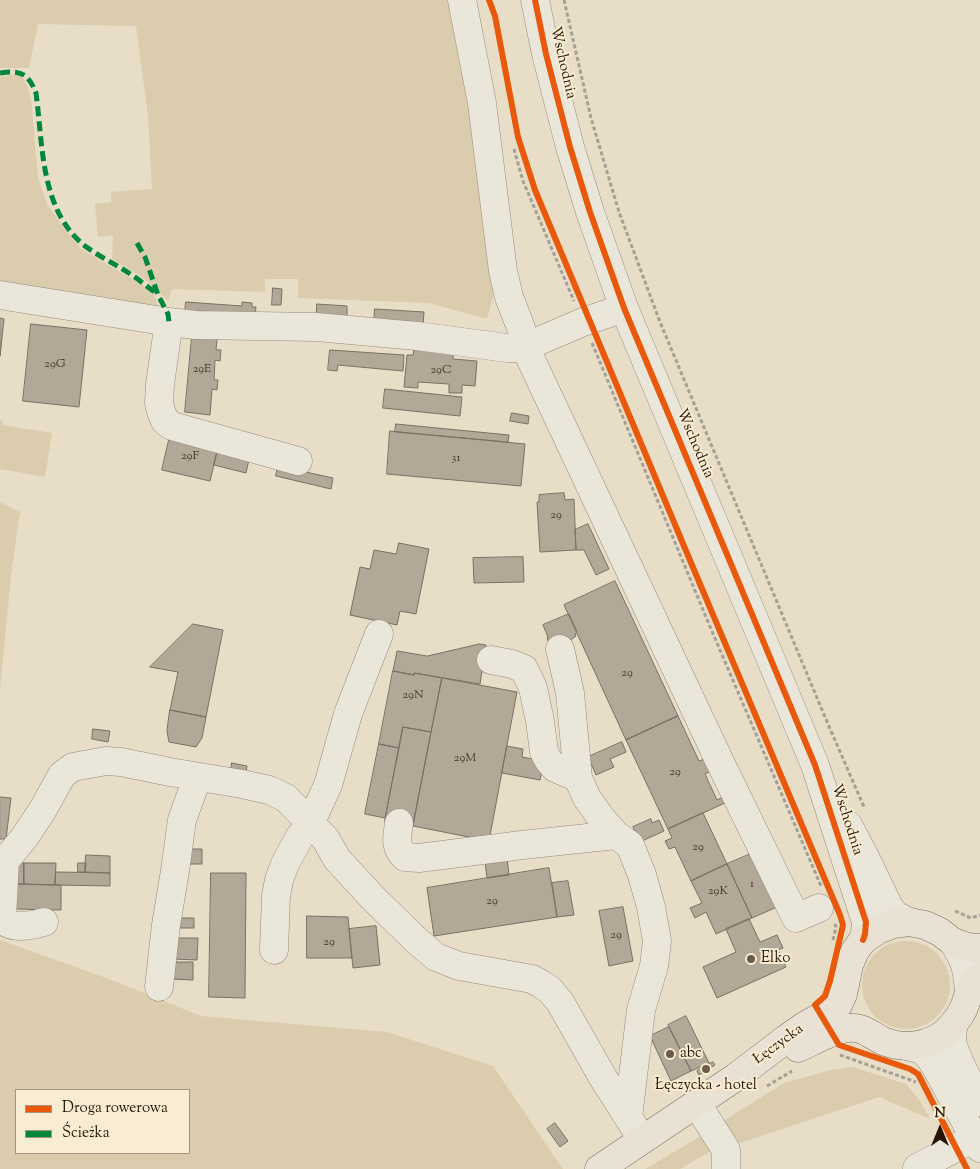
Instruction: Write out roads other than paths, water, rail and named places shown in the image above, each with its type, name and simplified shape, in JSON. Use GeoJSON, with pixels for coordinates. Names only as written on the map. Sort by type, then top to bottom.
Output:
{"type":"FeatureCollection","features":[{"type":"Feature","properties":{"kind":"main road","name":"Łęczycka"},"geometry":{"type":"LineString","coordinates":[[599,1169],[635,1128],[696,1104],[806,1025],[838,1005],[849,965],[855,951],[848,936],[878,930],[893,924],[909,922],[925,925],[940,932],[952,942]]}},
{"type":"Feature","properties":{"kind":"main road"},"geometry":{"type":"LineString","coordinates":[[952,942],[967,947],[980,948]]}},
{"type":"Feature","properties":{"kind":"main road","name":"Łęczycka"},"geometry":{"type":"LineString","coordinates":[[736,1077],[847,1028],[866,1030],[885,1042],[907,1046],[930,1042],[953,1025],[959,1017],[975,983]]}},
{"type":"Feature","properties":{"kind":"street"},"geometry":{"type":"LineString","coordinates":[[462,0],[482,103],[503,271],[509,297],[526,347],[719,760],[796,918],[831,894]]}},
{"type":"Feature","properties":{"kind":"street","name":"Wschodnia"},"geometry":{"type":"LineString","coordinates":[[535,0],[546,54],[570,147],[590,212],[624,308],[815,765],[831,894],[866,922],[866,934],[848,936]]}},
{"type":"Feature","properties":{"kind":"street"},"geometry":{"type":"LineString","coordinates":[[0,295],[196,325],[316,327],[417,336],[507,348],[526,347],[586,321],[624,308]]}},
{"type":"Feature","properties":{"kind":"street"},"geometry":{"type":"LineString","coordinates":[[169,322],[159,403],[165,421],[172,426],[298,461]]}},
{"type":"Feature","properties":{"kind":"street"},"geometry":{"type":"LineString","coordinates":[[274,950],[276,896],[284,864],[298,838],[310,824],[328,785],[348,714],[379,634]]}},
{"type":"Feature","properties":{"kind":"street"},"geometry":{"type":"LineString","coordinates":[[560,649],[570,694],[578,778],[587,798],[601,818],[616,835],[630,845],[642,875],[651,907],[657,940],[654,966],[641,1010],[635,1128]]}},
{"type":"Feature","properties":{"kind":"street"},"geometry":{"type":"LineString","coordinates":[[491,660],[524,668],[533,688],[544,752],[555,768],[578,778]]}},
{"type":"Feature","properties":{"kind":"street"},"geometry":{"type":"LineString","coordinates":[[44,922],[20,926],[9,924],[2,918],[5,860],[24,838],[62,775],[73,767],[106,761],[121,762],[269,790],[286,798],[325,838],[337,860],[372,898],[436,957],[459,966],[532,979],[550,990],[560,1002],[602,1076],[635,1128]]}},
{"type":"Feature","properties":{"kind":"street"},"geometry":{"type":"LineString","coordinates":[[815,765],[865,857],[889,907],[895,915],[909,922]]}},
{"type":"Feature","properties":{"kind":"street"},"geometry":{"type":"LineString","coordinates":[[159,987],[166,925],[182,820],[198,777]]}},
{"type":"Feature","properties":{"kind":"street"},"geometry":{"type":"LineString","coordinates":[[399,823],[396,844],[400,852],[405,857],[418,858],[532,843],[616,835]]}},
{"type":"Feature","properties":{"kind":"street","name":"Łęczycka"},"geometry":{"type":"LineString","coordinates":[[952,942],[962,955],[975,983]]}},
{"type":"Feature","properties":{"kind":"street"},"geometry":{"type":"LineString","coordinates":[[846,980],[847,996],[852,1010],[857,1021],[866,1030]]}},
{"type":"Feature","properties":{"kind":"street"},"geometry":{"type":"LineString","coordinates":[[953,1025],[952,1040],[954,1048],[980,1102]]}},
{"type":"Feature","properties":{"kind":"street"},"geometry":{"type":"LineString","coordinates":[[907,1046],[920,1049],[928,1054],[978,1141],[917,1168]]}},
{"type":"Feature","properties":{"kind":"street"},"geometry":{"type":"LineString","coordinates":[[696,1104],[726,1150],[726,1169]]}},
{"type":"Feature","properties":{"kind":"place","name":"Elko"},"geometry":{"type":"Point","coordinates":[751,959]}},
{"type":"Feature","properties":{"kind":"place","name":"abc"},"geometry":{"type":"Point","coordinates":[670,1054]}},
{"type":"Feature","properties":{"kind":"place","name":"Łęczycka - hotel"},"geometry":{"type":"Point","coordinates":[706,1069]}}]}
